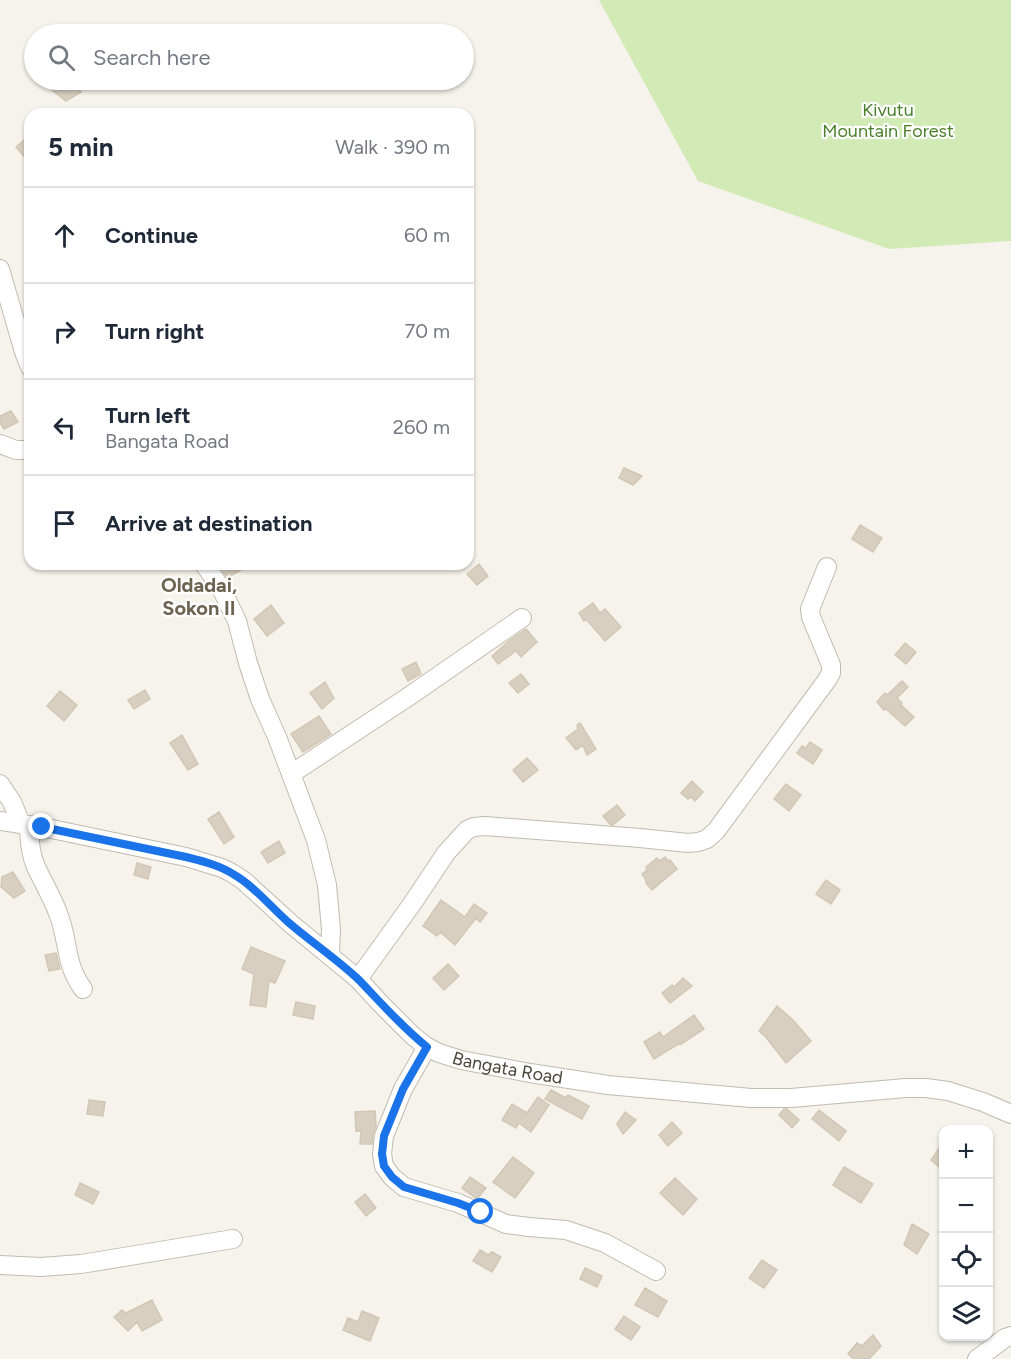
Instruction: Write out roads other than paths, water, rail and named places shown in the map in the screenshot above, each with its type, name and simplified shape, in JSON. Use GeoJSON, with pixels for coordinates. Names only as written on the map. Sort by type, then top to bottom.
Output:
{"type":"FeatureCollection","features":[{"type":"Feature","properties":{"kind":"street"},"geometry":{"type":"LineString","coordinates":[[0,268],[24,352]]}},
{"type":"Feature","properties":{"kind":"street"},"geometry":{"type":"LineString","coordinates":[[0,444],[16,450],[24,450]]}},
{"type":"Feature","properties":{"kind":"street"},"geometry":{"type":"LineString","coordinates":[[358,979],[446,853],[467,830],[474,827],[485,826],[688,843],[707,839],[716,831],[831,673],[831,665],[811,617],[810,609],[827,567]]}},
{"type":"Feature","properties":{"kind":"street"},"geometry":{"type":"LineString","coordinates":[[208,570],[230,603],[260,699],[316,840],[327,885],[331,929],[330,955]]}},
{"type":"Feature","properties":{"kind":"street"},"geometry":{"type":"LineString","coordinates":[[291,774],[522,618]]}},
{"type":"Feature","properties":{"kind":"street"},"geometry":{"type":"LineString","coordinates":[[0,784],[25,824],[35,865],[58,912],[70,964],[83,989]]}},
{"type":"Feature","properties":{"kind":"street","name":"Bangata Road"},"geometry":{"type":"LineString","coordinates":[[0,821],[25,824],[186,857],[222,868],[244,881],[290,923],[358,979],[413,1036],[427,1047],[461,1060],[566,1080],[707,1095],[771,1098],[927,1088],[983,1102],[1011,1114]]}},
{"type":"Feature","properties":{"kind":"street"},"geometry":{"type":"LineString","coordinates":[[427,1047],[403,1089],[384,1136],[382,1154],[384,1166],[392,1177],[404,1187],[458,1203],[506,1224],[566,1230],[605,1243],[656,1271]]}},
{"type":"Feature","properties":{"kind":"street"},"geometry":{"type":"LineString","coordinates":[[0,1265],[41,1267],[81,1264],[233,1239]]}},
{"type":"Feature","properties":{"kind":"street"},"geometry":{"type":"LineString","coordinates":[[977,1359],[1011,1336]]}},
{"type":"Feature","properties":{"kind":"district","name":"Oldadai, Sokon II"},"geometry":{"type":"Point","coordinates":[199,596]}},
{"type":"Feature","properties":{"kind":"park label","name":"Kivutu Mountain Forest"},"geometry":{"type":"Point","coordinates":[888,120]}}]}
